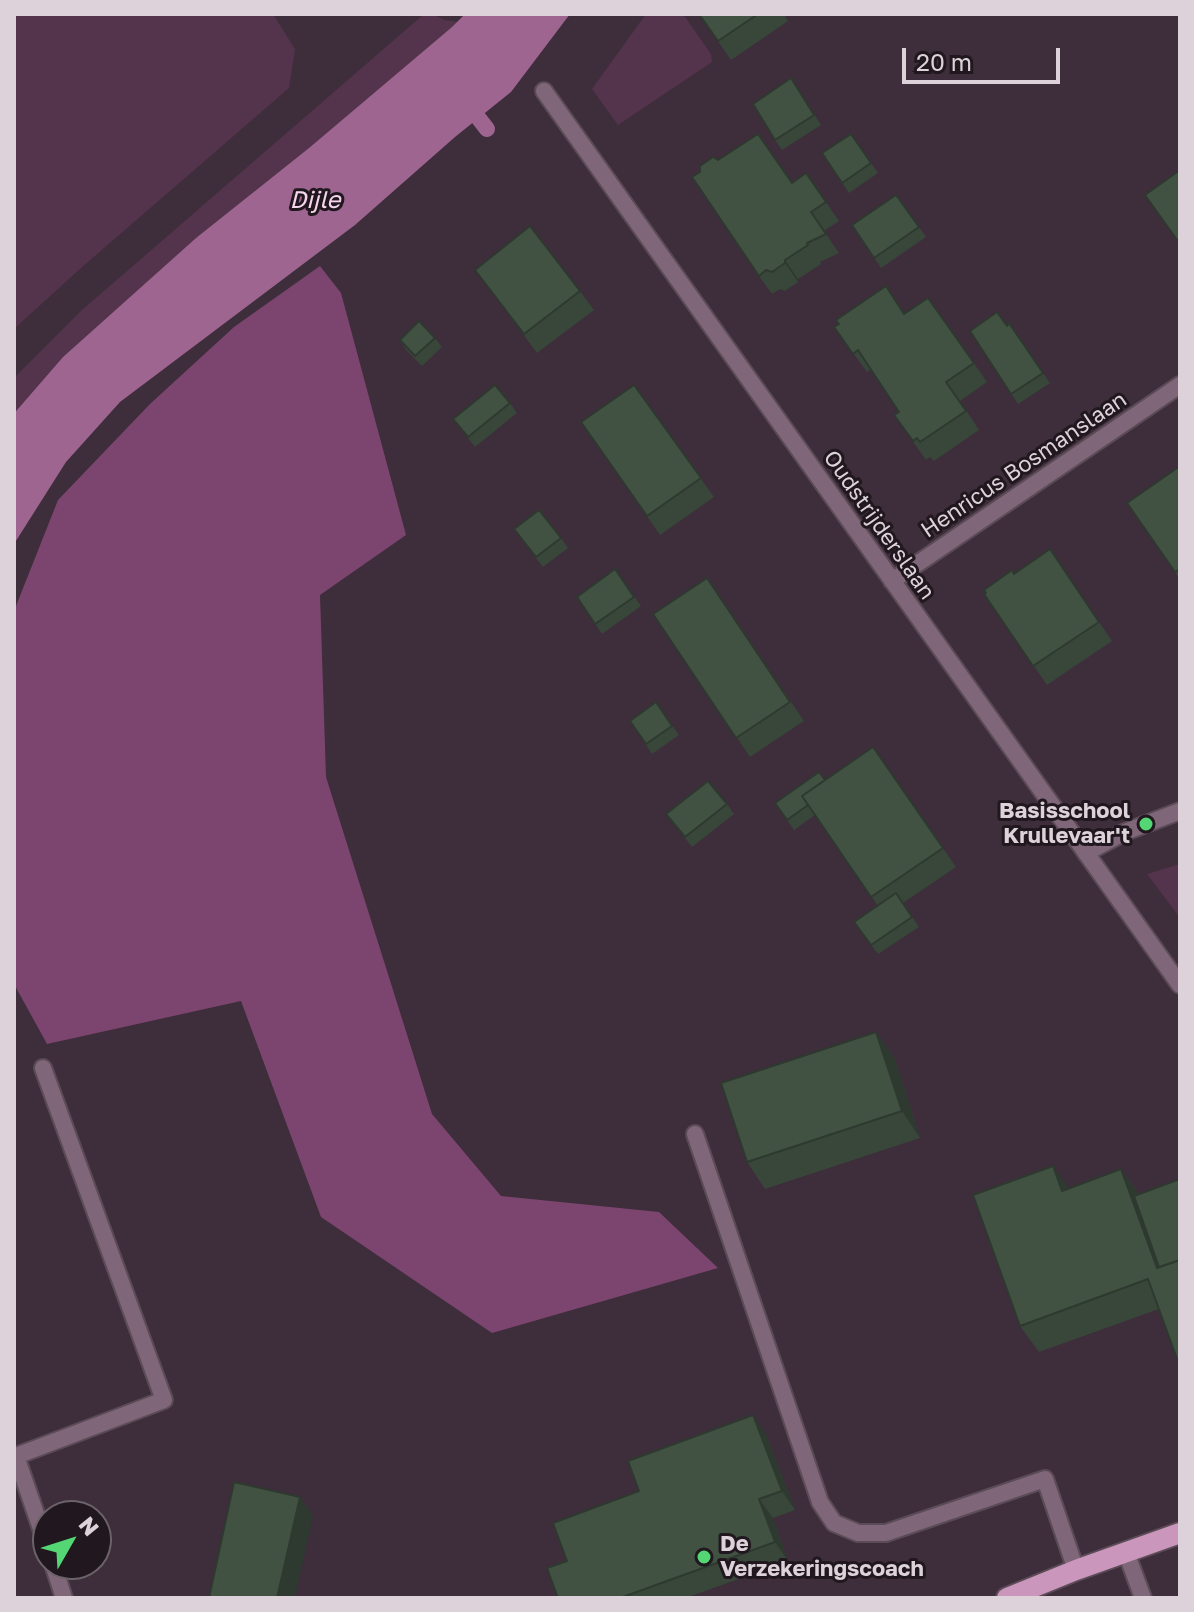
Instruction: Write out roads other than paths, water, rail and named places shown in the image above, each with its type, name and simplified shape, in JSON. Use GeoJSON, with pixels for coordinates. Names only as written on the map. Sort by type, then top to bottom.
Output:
{"type":"FeatureCollection","features":[{"type":"Feature","properties":{"kind":"main road"},"geometry":{"type":"LineString","coordinates":[[1007,1598],[1180,1533]]}},
{"type":"Feature","properties":{"kind":"street","name":"Oudstrijderslaan"},"geometry":{"type":"LineString","coordinates":[[544,91],[1180,985]]}},
{"type":"Feature","properties":{"kind":"street","name":"Henricus Bosmanslaan"},"geometry":{"type":"LineString","coordinates":[[892,581],[1180,385]]}},
{"type":"Feature","properties":{"kind":"street"},"geometry":{"type":"LineString","coordinates":[[1086,853],[1125,832],[1180,811]]}},
{"type":"Feature","properties":{"kind":"street"},"geometry":{"type":"LineString","coordinates":[[32,1502],[16,1456],[164,1400],[43,1068]]}},
{"type":"Feature","properties":{"kind":"street"},"geometry":{"type":"LineString","coordinates":[[695,1134],[820,1502],[834,1523],[858,1533],[886,1533],[1045,1479],[1076,1570]]}},
{"type":"Feature","properties":{"kind":"street"},"geometry":{"type":"LineString","coordinates":[[1126,1552],[1143,1598]]}},
{"type":"Feature","properties":{"kind":"water","name":"Dijle"},"geometry":{"type":"Polygon","coordinates":[[[465,14],[570,14],[511,92],[355,225],[120,402],[66,462],[14,544],[14,413],[63,357],[196,238],[309,148],[465,14]]]}},
{"type":"Feature","properties":{"kind":"waterway"},"geometry":{"type":"LineString","coordinates":[[466,102],[487,129]]}},
{"type":"Feature","properties":{"kind":"place","name":"Basisschool Krullevaar't"},"geometry":{"type":"Point","coordinates":[1146,824]}},
{"type":"Feature","properties":{"kind":"place","name":"De Verzekeringscoach"},"geometry":{"type":"Point","coordinates":[704,1557]}}]}
